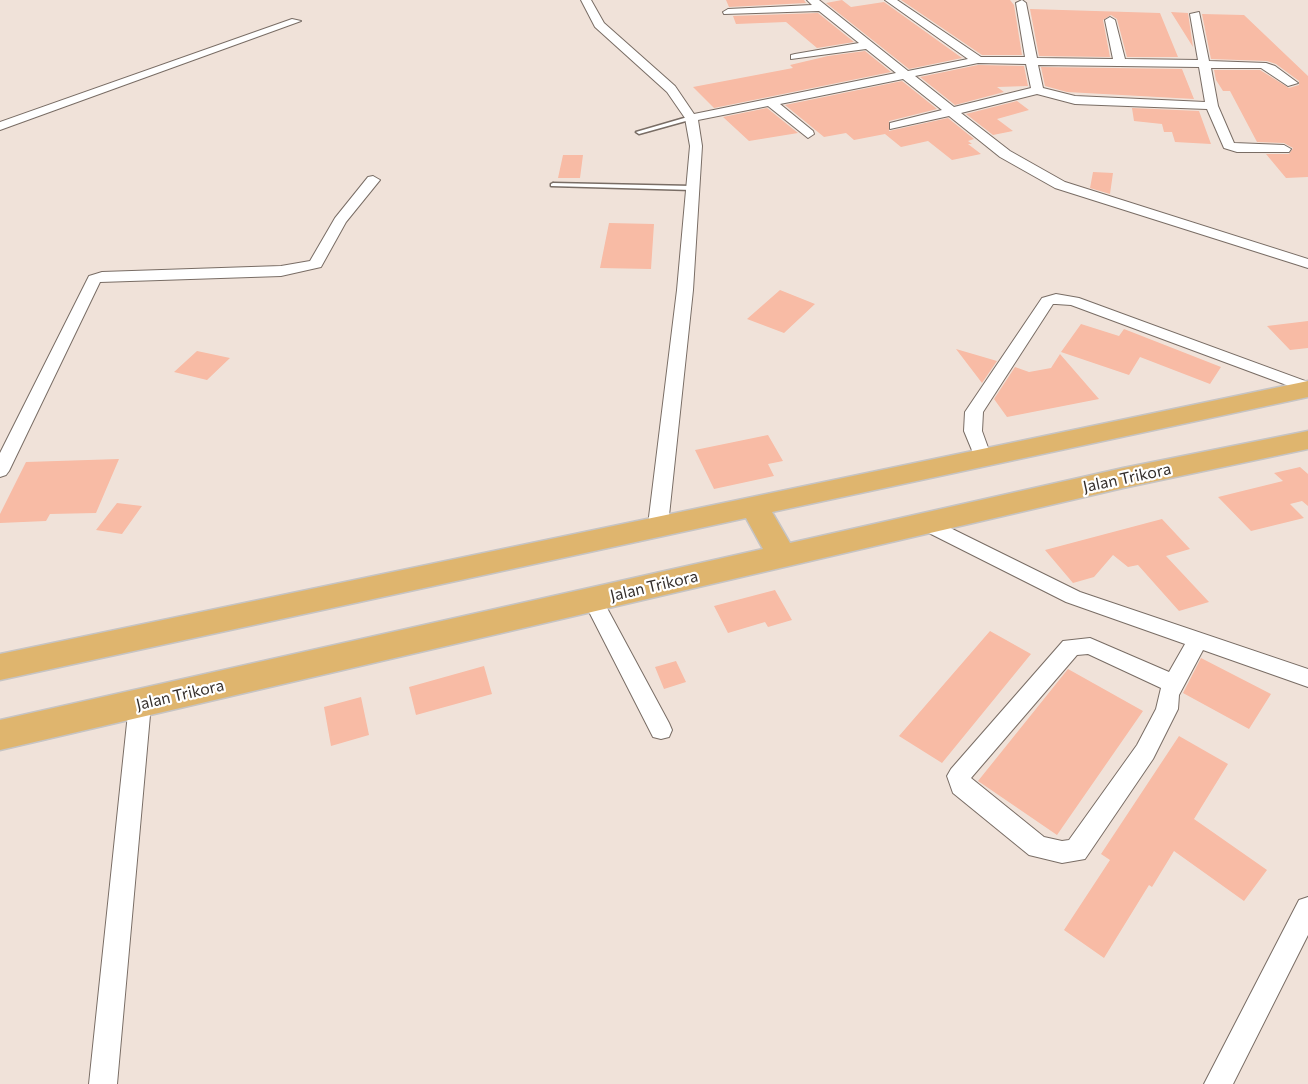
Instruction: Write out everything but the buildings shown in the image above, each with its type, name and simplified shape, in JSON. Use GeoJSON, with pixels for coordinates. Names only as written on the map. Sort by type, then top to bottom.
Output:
{"type":"FeatureCollection","features":[{"type":"Feature","properties":{"kind":"main road"},"geometry":{"type":"LineString","coordinates":[[0,667],[982,456],[1308,389]]}},
{"type":"Feature","properties":{"kind":"main road","name":"Jalan Trikora"},"geometry":{"type":"LineString","coordinates":[[0,735],[1123,478],[1308,440]]}},
{"type":"Feature","properties":{"kind":"main road"},"geometry":{"type":"LineString","coordinates":[[753,505],[782,556]]}},
{"type":"Feature","properties":{"kind":"street"},"geometry":{"type":"LineString","coordinates":[[586,0],[599,25],[671,89],[691,118],[696,146],[685,290],[658,525]]}},
{"type":"Feature","properties":{"kind":"street"},"geometry":{"type":"LineString","coordinates":[[812,0],[1005,154],[1060,185],[1308,264]]}},
{"type":"Feature","properties":{"kind":"street"},"geometry":{"type":"LineString","coordinates":[[890,0],[978,60]]}},
{"type":"Feature","properties":{"kind":"street"},"geometry":{"type":"LineString","coordinates":[[1022,3],[1034,60],[1037,90]]}},
{"type":"Feature","properties":{"kind":"street"},"geometry":{"type":"LineString","coordinates":[[728,12],[821,8]]}},
{"type":"Feature","properties":{"kind":"street"},"geometry":{"type":"LineString","coordinates":[[1195,14],[1212,106],[1229,145],[1237,148],[1284,149]]}},
{"type":"Feature","properties":{"kind":"street"},"geometry":{"type":"LineString","coordinates":[[1110,20],[1120,62]]}},
{"type":"Feature","properties":{"kind":"street"},"geometry":{"type":"LineString","coordinates":[[0,126],[296,21]]}},
{"type":"Feature","properties":{"kind":"street"},"geometry":{"type":"LineString","coordinates":[[795,57],[869,45]]}},
{"type":"Feature","properties":{"kind":"street"},"geometry":{"type":"LineString","coordinates":[[691,118],[978,60],[1262,65],[1271,68],[1292,83]]}},
{"type":"Feature","properties":{"kind":"street"},"geometry":{"type":"LineString","coordinates":[[894,126],[955,113],[1037,90],[1083,101],[1212,106]]}},
{"type":"Feature","properties":{"kind":"street"},"geometry":{"type":"LineString","coordinates":[[770,102],[808,134]]}},
{"type":"Feature","properties":{"kind":"street"},"geometry":{"type":"LineString","coordinates":[[0,471],[94,279],[281,271],[316,264],[340,221],[373,180]]}},
{"type":"Feature","properties":{"kind":"street"},"geometry":{"type":"LineString","coordinates":[[982,456],[973,431],[974,412],[1047,301],[1056,299],[1074,301],[1308,389]]}},
{"type":"Feature","properties":{"kind":"street"},"geometry":{"type":"LineString","coordinates":[[926,523],[1073,597],[1308,678]]}},
{"type":"Feature","properties":{"kind":"street"},"geometry":{"type":"LineString","coordinates":[[593,600],[661,730]]}},
{"type":"Feature","properties":{"kind":"street"},"geometry":{"type":"LineString","coordinates":[[1174,684],[1090,646],[1071,647],[959,776],[960,786],[1038,847],[1062,852],[1076,851],[1145,752],[1167,709],[1168,695],[1174,684],[1198,640]]}},
{"type":"Feature","properties":{"kind":"street"},"geometry":{"type":"LineString","coordinates":[[103,1084],[140,704]]}},
{"type":"Feature","properties":{"kind":"street"},"geometry":{"type":"LineString","coordinates":[[1218,1084],[1308,909]]}},
{"type":"Feature","properties":{"kind":"lane"},"geometry":{"type":"LineString","coordinates":[[639,132],[691,118]]}},
{"type":"Feature","properties":{"kind":"lane"},"geometry":{"type":"LineString","coordinates":[[553,185],[692,188]]}}]}
